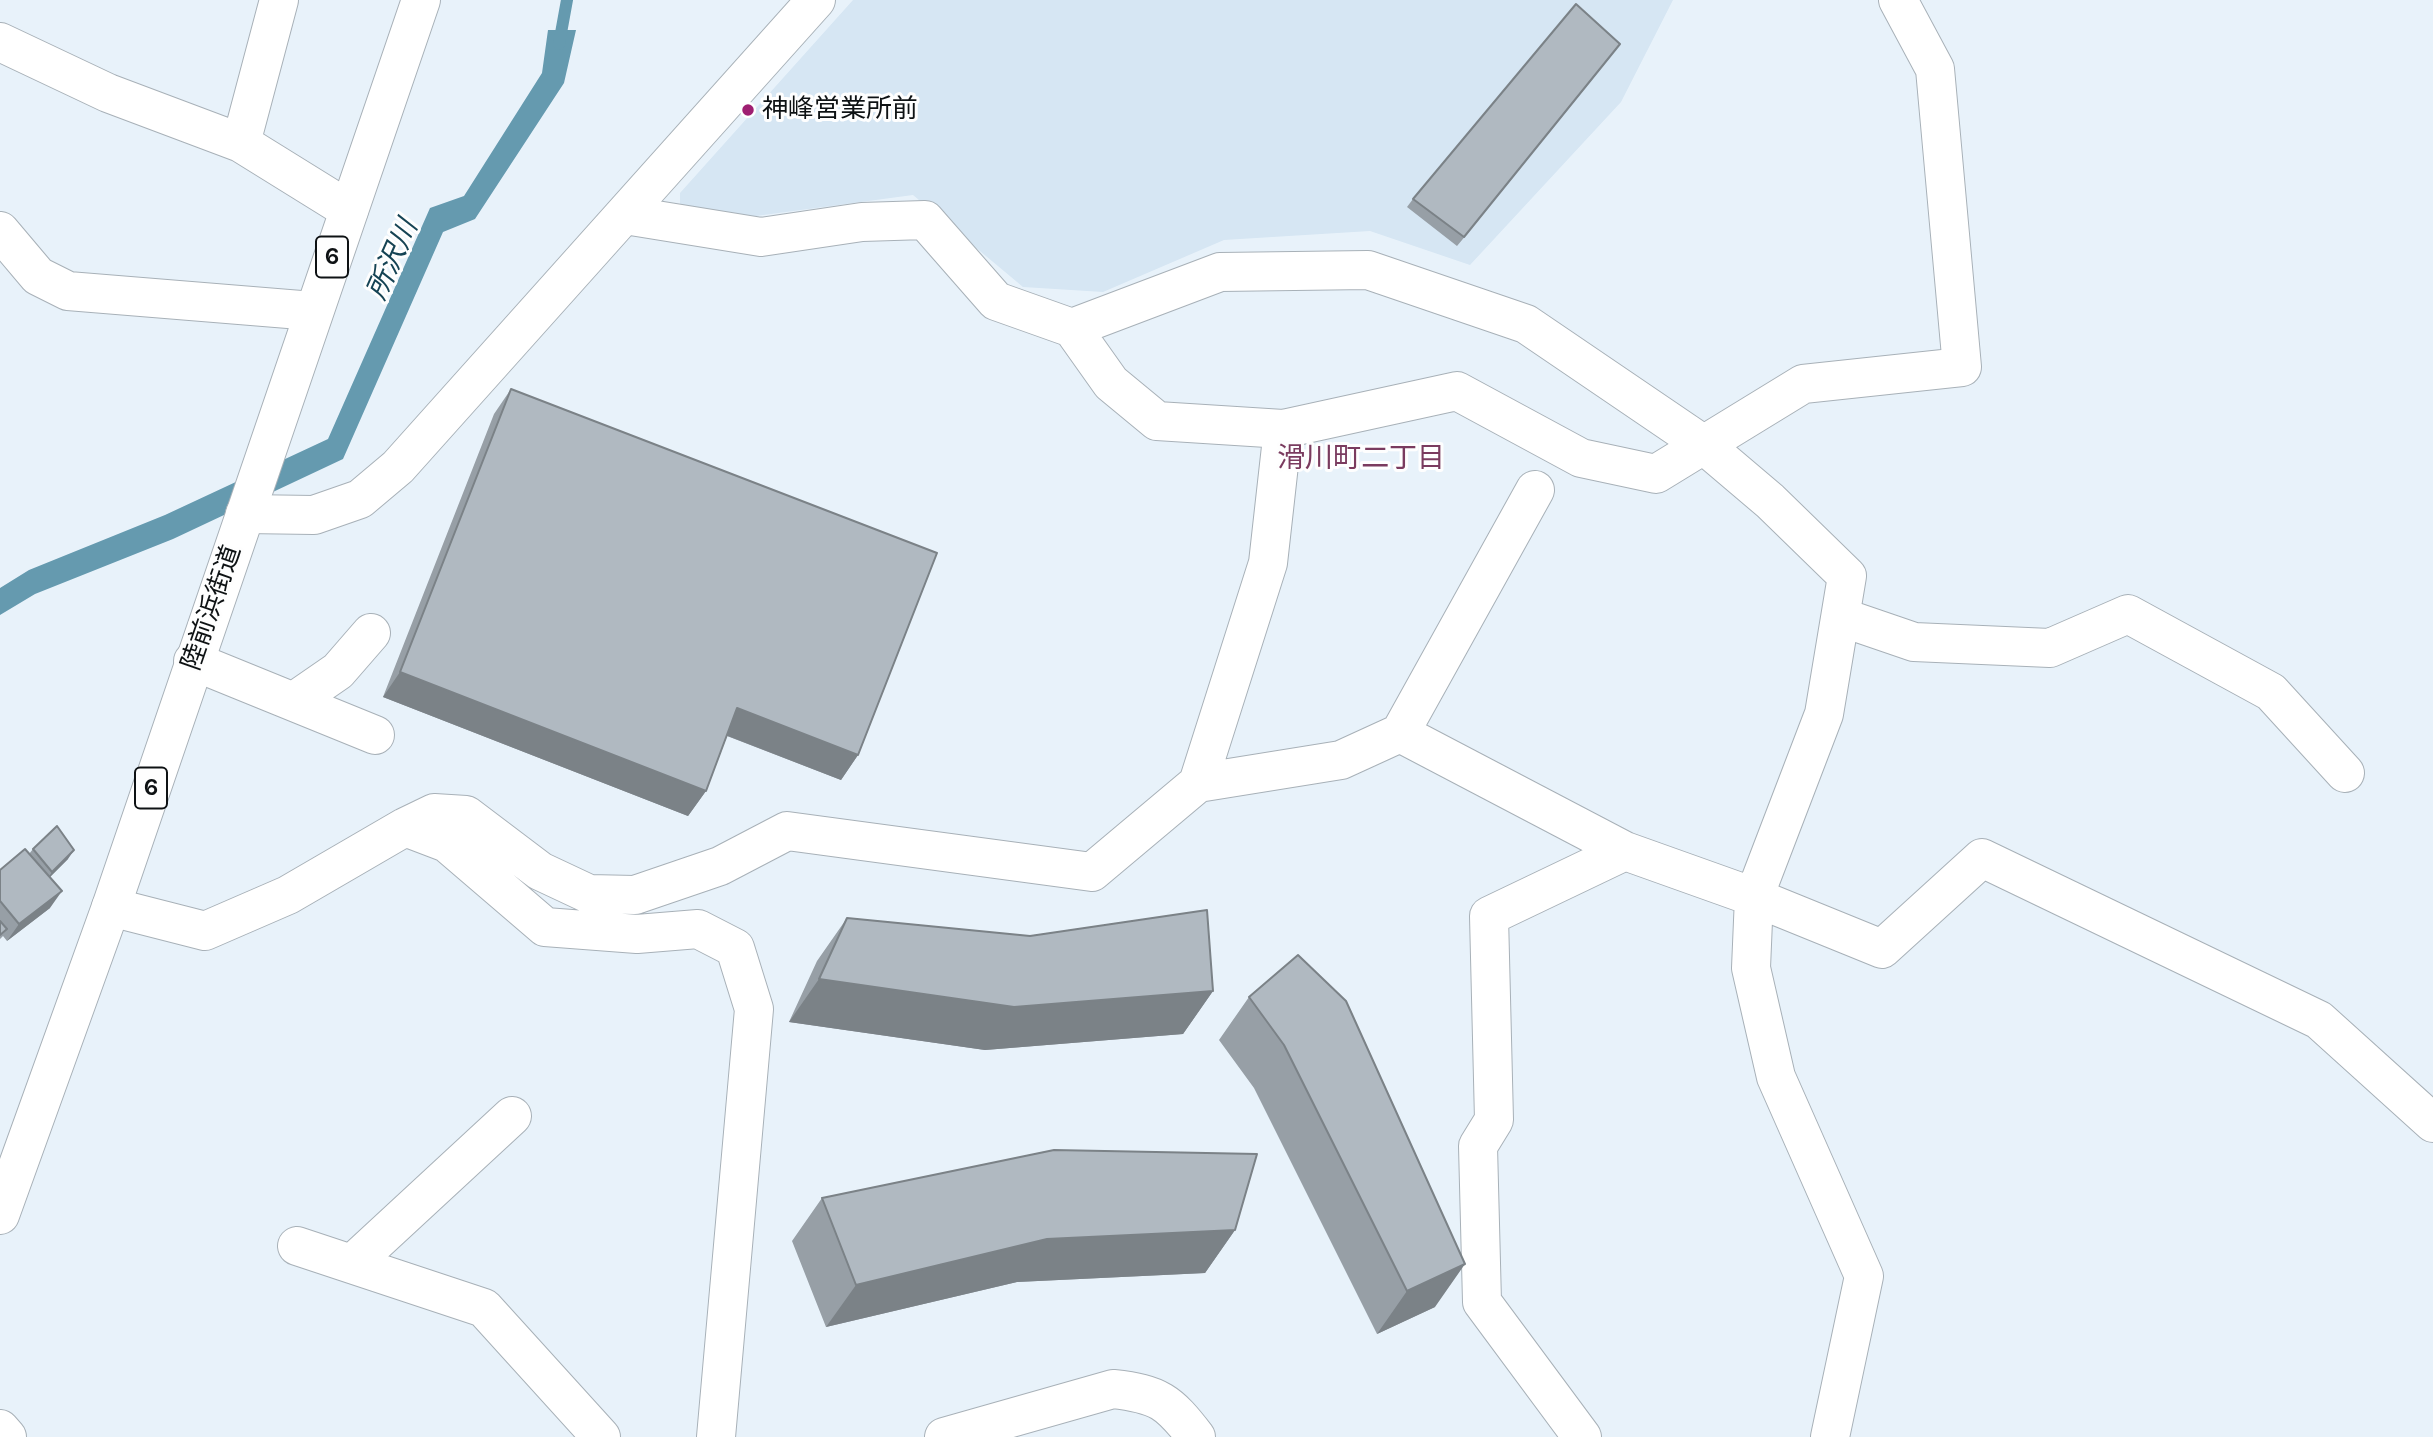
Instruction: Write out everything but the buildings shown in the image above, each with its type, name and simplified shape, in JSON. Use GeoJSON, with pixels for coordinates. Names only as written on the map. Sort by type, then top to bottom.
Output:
{"type":"FeatureCollection","features":[{"type":"Feature","properties":{"kind":"main road"},"geometry":{"type":"LineString","coordinates":[[241,143],[279,0]]}},
{"type":"Feature","properties":{"kind":"main road","name":"陸前浜街道"},"geometry":{"type":"LineString","coordinates":[[0,1216],[111,907],[421,0]]}},
{"type":"Feature","properties":{"kind":"main road"},"geometry":{"type":"LineString","coordinates":[[245,514],[314,515],[360,499],[398,467],[816,0]]}},
{"type":"Feature","properties":{"kind":"main road"},"geometry":{"type":"LineString","coordinates":[[625,215],[761,237],[862,222],[925,220],[996,301],[1072,328],[1111,383],[1157,421],[1283,429],[1457,391],[1581,458],[1657,474],[1802,384],[1962,367],[1935,69],[1898,0]]}},
{"type":"Feature","properties":{"kind":"main road"},"geometry":{"type":"LineString","coordinates":[[0,42],[108,93],[241,143],[349,211]]}},
{"type":"Feature","properties":{"kind":"main road"},"geometry":{"type":"LineString","coordinates":[[0,231],[38,276],[68,291],[313,311]]}},
{"type":"Feature","properties":{"kind":"main road"},"geometry":{"type":"LineString","coordinates":[[1072,328],[1220,272],[1368,270],[1526,324],[1704,445],[1770,501],[1847,576],[1824,714],[1754,897],[1751,968],[1776,1077],[1864,1276],[1830,1437]]}},
{"type":"Feature","properties":{"kind":"main road"},"geometry":{"type":"LineString","coordinates":[[1198,783],[1268,563],[1283,429]]}},
{"type":"Feature","properties":{"kind":"main road"},"geometry":{"type":"LineString","coordinates":[[111,907],[205,931],[288,895],[434,813],[466,815],[540,871],[589,894],[635,895],[720,866],[787,831],[1091,872],[1198,783],[1341,760],[1400,733],[1535,490]]}},
{"type":"Feature","properties":{"kind":"main road"},"geometry":{"type":"LineString","coordinates":[[1841,617],[1914,642],[2050,648],[2128,614],[2271,692],[2345,773]]}},
{"type":"Feature","properties":{"kind":"main road"},"geometry":{"type":"LineString","coordinates":[[296,700],[338,671],[371,633]]}},
{"type":"Feature","properties":{"kind":"main road"},"geometry":{"type":"LineString","coordinates":[[193,661],[296,700],[375,735]]}},
{"type":"Feature","properties":{"kind":"main road"},"geometry":{"type":"LineString","coordinates":[[1400,733],[1625,851],[1754,897],[1882,949],[1982,858],[2319,1020],[2433,1123]]}},
{"type":"Feature","properties":{"kind":"main road"},"geometry":{"type":"LineString","coordinates":[[405,827],[447,843],[545,927],[637,934],[698,929],[735,948],[754,1009],[716,1437]]}},
{"type":"Feature","properties":{"kind":"main road"},"geometry":{"type":"LineString","coordinates":[[1582,1437],[1482,1302],[1478,1146],[1494,1120],[1489,916],[1625,851]]}},
{"type":"Feature","properties":{"kind":"main road"},"geometry":{"type":"LineString","coordinates":[[352,1265],[512,1116]]}},
{"type":"Feature","properties":{"kind":"main road"},"geometry":{"type":"LineString","coordinates":[[297,1246],[484,1308],[601,1437]]}},
{"type":"Feature","properties":{"kind":"main road"},"geometry":{"type":"LineString","coordinates":[[944,1437],[1113,1389],[1141,1392],[1172,1406],[1196,1437]]}},
{"type":"Feature","properties":{"kind":"main road"},"geometry":{"type":"LineString","coordinates":[[0,1429],[7,1437]]}},
{"type":"Feature","properties":{"kind":"shaded area"},"geometry":{"type":"Polygon","coordinates":[[[853,0],[1673,0],[1621,102],[1470,265],[1370,231],[1224,240],[1103,292],[1023,287],[913,195],[756,216],[680,212],[680,193],[853,0]]]}},
{"type":"Feature","properties":{"kind":"water"},"geometry":{"type":"Polygon","coordinates":[[[548,30],[576,30],[564,83],[475,219],[443,232],[343,459],[173,539],[35,594],[0,615],[0,588],[29,570],[165,515],[328,439],[430,208],[464,196],[542,73],[548,30]]]}},
{"type":"Feature","properties":{"kind":"waterway","name":"所沢川"},"geometry":{"type":"LineString","coordinates":[[559,44],[567,0]]}},
{"type":"Feature","properties":{"kind":"place","name":"神峰営業所前"},"geometry":{"type":"Point","coordinates":[748,110]}},
{"type":"Feature","properties":{"kind":"district","name":"滑川町二丁目"},"geometry":{"type":"Point","coordinates":[1361,459]}}]}
